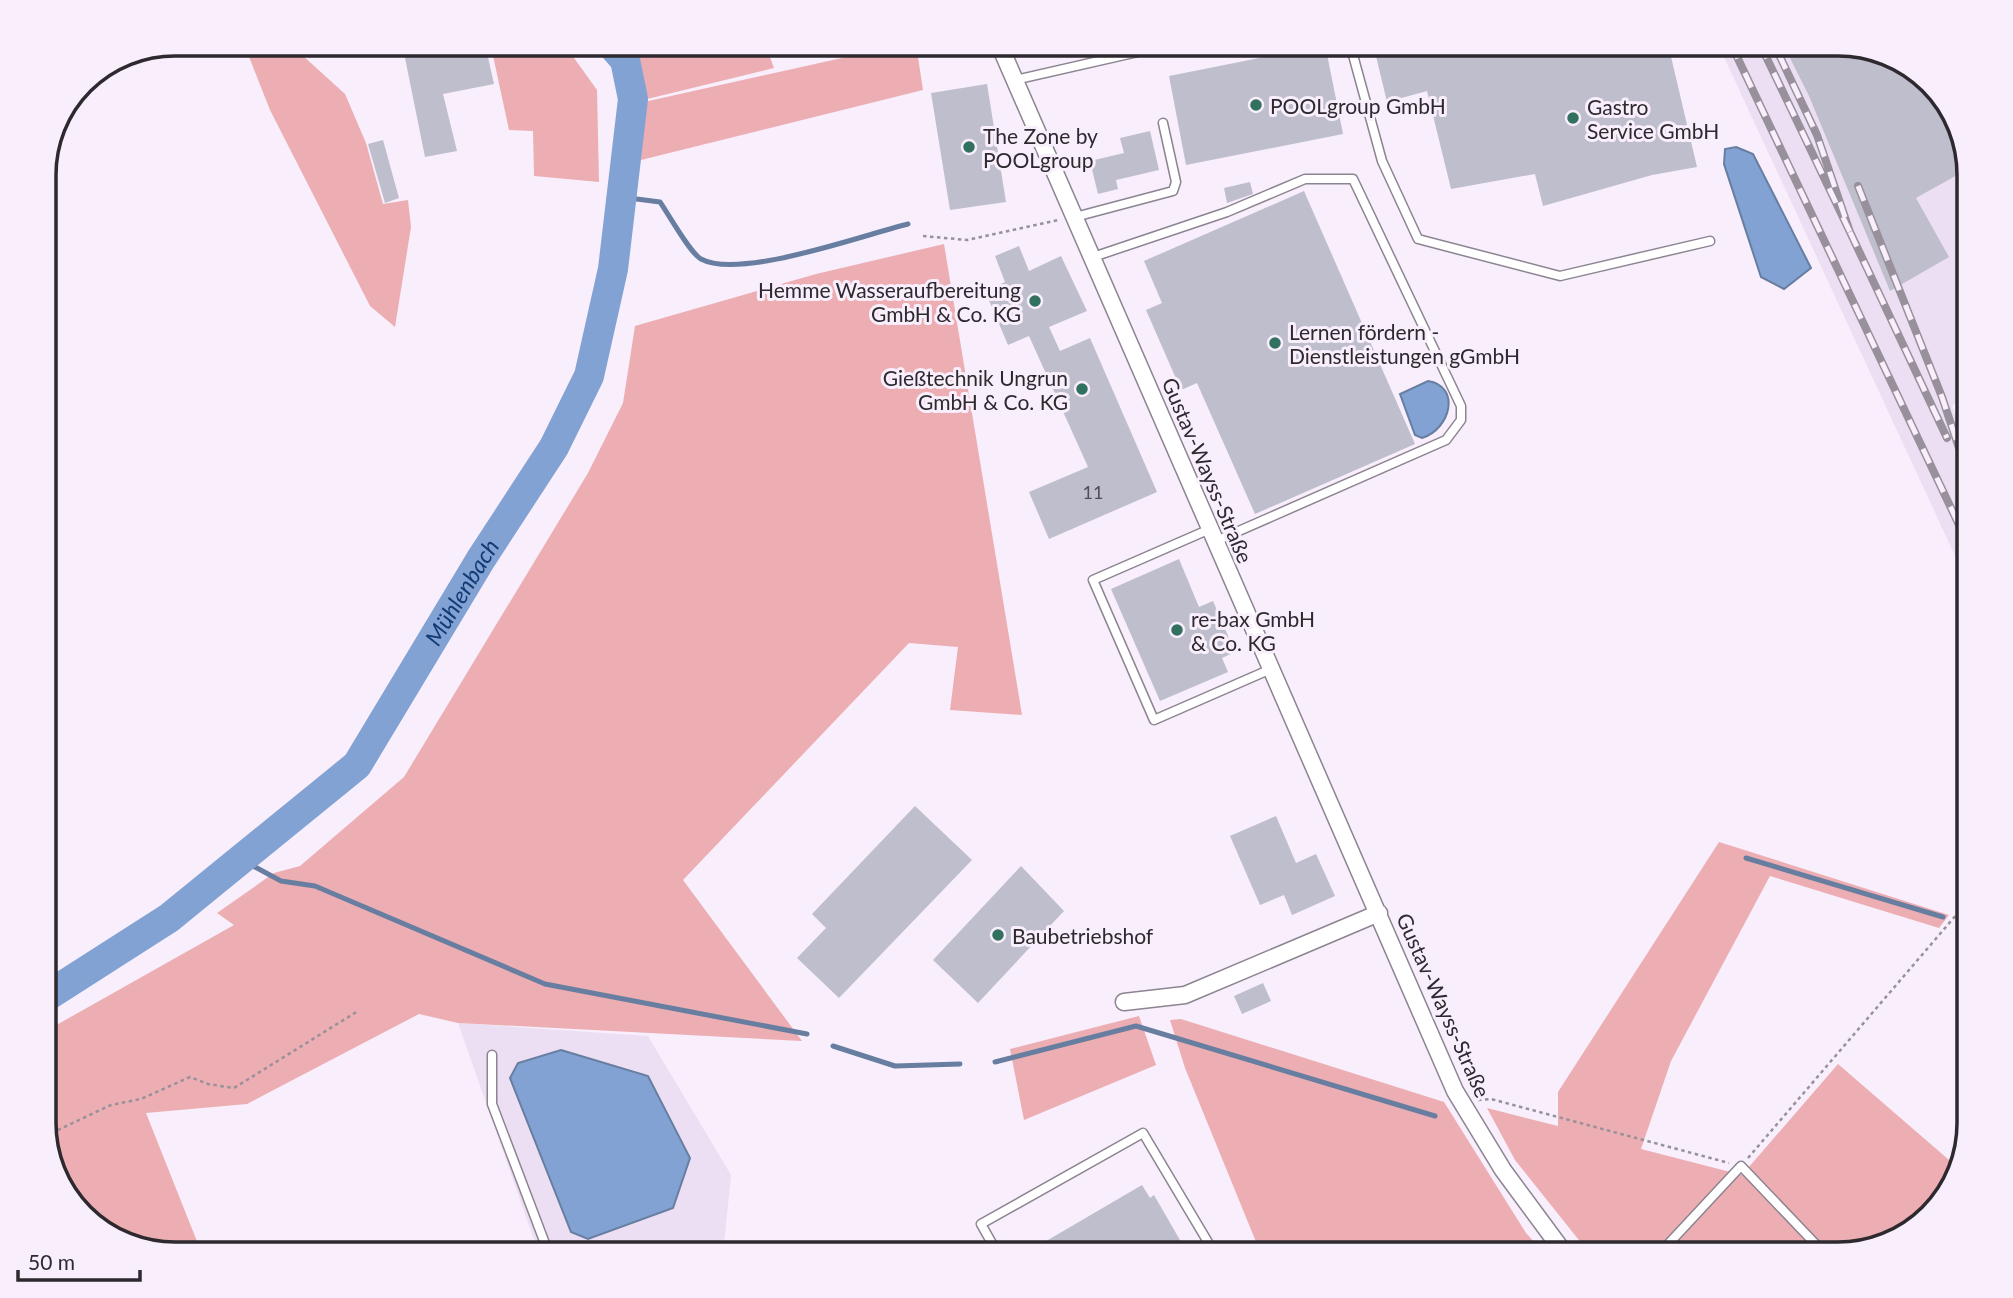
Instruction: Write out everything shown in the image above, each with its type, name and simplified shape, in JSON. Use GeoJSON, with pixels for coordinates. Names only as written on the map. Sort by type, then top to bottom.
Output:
{"type":"FeatureCollection","features":[{"type":"Feature","properties":{"kind":"street","name":"Gustav-Wayss-Straße"},"geometry":{"type":"LineString","coordinates":[[1004,56],[1462,1102],[1503,1170],[1556,1242]]}},
{"type":"Feature","properties":{"kind":"street","name":"Gustav-Wayss-Straße"},"geometry":{"type":"LineString","coordinates":[[1124,1002],[1185,995],[1379,913]]}},
{"type":"Feature","properties":{"kind":"lane"},"geometry":{"type":"LineString","coordinates":[[1015,80],[1120,56]]}},
{"type":"Feature","properties":{"kind":"lane"},"geometry":{"type":"LineString","coordinates":[[1353,56],[1382,161],[1418,239],[1560,276],[1710,241]]}},
{"type":"Feature","properties":{"kind":"lane"},"geometry":{"type":"LineString","coordinates":[[1075,217],[1172,191],[1176,182],[1163,122]]}},
{"type":"Feature","properties":{"kind":"lane"},"geometry":{"type":"LineString","coordinates":[[1093,257],[1227,212],[1304,179],[1353,179],[1461,407],[1461,420],[1446,440],[1213,535],[1093,580],[1154,720],[1271,670]]}},
{"type":"Feature","properties":{"kind":"lane"},"geometry":{"type":"LineString","coordinates":[[492,1055],[492,1104],[544,1242]]}},
{"type":"Feature","properties":{"kind":"lane"},"geometry":{"type":"LineString","coordinates":[[991,1242],[981,1224],[1143,1133],[1208,1242]]}},
{"type":"Feature","properties":{"kind":"lane"},"geometry":{"type":"LineString","coordinates":[[1670,1242],[1741,1166],[1814,1242]]}},
{"type":"Feature","properties":{"kind":"path"},"geometry":{"type":"LineString","coordinates":[[923,236],[967,240],[1075,217]]}},
{"type":"Feature","properties":{"kind":"path"},"geometry":{"type":"LineString","coordinates":[[1462,1102],[1491,1099],[1741,1166],[1957,914]]}},
{"type":"Feature","properties":{"kind":"path"},"geometry":{"type":"LineString","coordinates":[[56,1131],[111,1105],[141,1099],[190,1077],[208,1084],[234,1088],[359,1011]]}},
{"type":"Feature","properties":{"kind":"shaded area"},"geometry":{"type":"Polygon","coordinates":[[[249,56],[303,56],[345,94],[366,143],[383,204],[408,200],[411,227],[395,327],[370,306],[270,110],[249,56]]]}},
{"type":"Feature","properties":{"kind":"shaded area"},"geometry":{"type":"Polygon","coordinates":[[[493,56],[573,56],[597,90],[599,182],[534,176],[533,131],[509,130],[493,56]]]}},
{"type":"Feature","properties":{"kind":"shaded area"},"geometry":{"type":"Polygon","coordinates":[[[628,56],[770,56],[774,68],[639,101],[628,56]]]}},
{"type":"Feature","properties":{"kind":"shaded area"},"geometry":{"type":"Polygon","coordinates":[[[851,56],[918,56],[923,90],[641,160],[644,102],[851,56]]]}},
{"type":"Feature","properties":{"kind":"shaded area"},"geometry":{"type":"Polygon","coordinates":[[[1724,56],[1838,56],[1869,60],[1891,68],[1922,91],[1941,115],[1948,129],[1957,175],[1957,402],[1952,406],[1957,420],[1957,560],[1724,56]]]}},
{"type":"Feature","properties":{"kind":"shaded area"},"geometry":{"type":"Polygon","coordinates":[[[944,244],[1022,715],[950,710],[958,647],[909,643],[683,880],[802,1041],[458,1023],[419,1014],[247,1104],[146,1113],[197,1242],[151,1240],[136,1236],[96,1213],[72,1183],[60,1154],[56,1131],[56,1025],[234,925],[217,913],[274,873],[300,866],[404,777],[588,473],[623,403],[635,326],[816,274],[944,244]]]}},
{"type":"Feature","properties":{"kind":"shaded area"},"geometry":{"type":"Polygon","coordinates":[[[1719,842],[1949,915],[1939,928],[1770,876],[1671,1061],[1641,1149],[1742,1175],[1838,1064],[1951,1161],[1928,1202],[1917,1213],[1884,1233],[1838,1242],[1580,1242],[1515,1160],[1487,1108],[1558,1126],[1558,1092],[1719,842]]]}},
{"type":"Feature","properties":{"kind":"shaded area"},"geometry":{"type":"Polygon","coordinates":[[[1139,1016],[1156,1065],[1024,1120],[1010,1049],[1139,1016]]]}},
{"type":"Feature","properties":{"kind":"shaded area"},"geometry":{"type":"Polygon","coordinates":[[[1181,1019],[1444,1102],[1534,1242],[1256,1242],[1185,1068],[1170,1020],[1181,1019]]]}},
{"type":"Feature","properties":{"kind":"shaded area"},"geometry":{"type":"Polygon","coordinates":[[[458,1023],[648,1036],[731,1175],[724,1242],[535,1242],[458,1023]]]}},
{"type":"Feature","properties":{"kind":"water"},"geometry":{"type":"Polygon","coordinates":[[[1736,147],[1753,154],[1811,268],[1784,289],[1761,277],[1724,164],[1725,149],[1736,147]]]}},
{"type":"Feature","properties":{"kind":"water"},"geometry":{"type":"Polygon","coordinates":[[[1428,381],[1445,391],[1448,408],[1440,426],[1422,438],[1415,435],[1400,394],[1428,381]]]}},
{"type":"Feature","properties":{"kind":"water"},"geometry":{"type":"Polygon","coordinates":[[[561,1050],[648,1076],[690,1158],[673,1208],[588,1239],[571,1232],[510,1078],[518,1063],[561,1050]]]}},
{"type":"Feature","properties":{"kind":"building"},"geometry":{"type":"Polygon","coordinates":[[[405,56],[488,56],[494,84],[443,94],[457,151],[425,157],[405,56]]]}},
{"type":"Feature","properties":{"kind":"building","name":"POOLgroup GmbH"},"geometry":{"type":"Polygon","coordinates":[[[1270,56],[1327,56],[1343,134],[1186,165],[1169,76],[1270,56]]]}},
{"type":"Feature","properties":{"kind":"building","name":"Gastro Service GmbH"},"geometry":{"type":"Polygon","coordinates":[[[1376,56],[1671,56],[1697,167],[1652,175],[1543,206],[1535,174],[1451,189],[1427,91],[1387,102],[1376,56]]]}},
{"type":"Feature","properties":{"kind":"building"},"geometry":{"type":"Polygon","coordinates":[[[1789,56],[1838,56],[1869,60],[1904,76],[1932,102],[1948,129],[1956,159],[1957,175],[1916,198],[1949,257],[1890,291],[1809,96],[1789,56]]]}},
{"type":"Feature","properties":{"kind":"building","name":"The Zone by POOLgroup"},"geometry":{"type":"Polygon","coordinates":[[[987,84],[1006,202],[950,210],[931,93],[987,84]]]}},
{"type":"Feature","properties":{"kind":"building"},"geometry":{"type":"Polygon","coordinates":[[[1150,131],[1159,170],[1116,180],[1118,189],[1098,194],[1090,161],[1124,153],[1120,138],[1150,131]]]}},
{"type":"Feature","properties":{"kind":"building"},"geometry":{"type":"Polygon","coordinates":[[[383,140],[399,198],[385,203],[368,144],[383,140]]]}},
{"type":"Feature","properties":{"kind":"building"},"geometry":{"type":"Polygon","coordinates":[[[1250,182],[1253,194],[1227,203],[1224,188],[1250,182]]]}},
{"type":"Feature","properties":{"kind":"building","name":"Lernen fördern - Dienstleistungen gGmbH"},"geometry":{"type":"Polygon","coordinates":[[[1304,191],[1415,444],[1255,514],[1197,383],[1181,390],[1146,310],[1162,303],[1144,261],[1304,191]]]}},
{"type":"Feature","properties":{"kind":"building"},"geometry":{"type":"Polygon","coordinates":[[[1019,246],[1029,271],[1061,256],[1087,311],[1049,327],[1060,351],[1090,338],[1157,492],[1049,539],[1029,492],[1088,467],[1029,336],[1008,345],[985,291],[1005,282],[995,256],[1019,246]]]}},
{"type":"Feature","properties":{"kind":"building","name":"re-bax GmbH & Co. KG"},"geometry":{"type":"Polygon","coordinates":[[[1179,559],[1199,607],[1213,601],[1235,652],[1222,658],[1228,672],[1160,701],[1111,589],[1179,559]]]}},
{"type":"Feature","properties":{"kind":"building"},"geometry":{"type":"Polygon","coordinates":[[[915,806],[972,860],[839,998],[797,958],[826,928],[812,914],[915,806]]]}},
{"type":"Feature","properties":{"kind":"building"},"geometry":{"type":"Polygon","coordinates":[[[1276,816],[1296,863],[1316,854],[1335,896],[1292,915],[1284,895],[1260,905],[1230,836],[1276,816]]]}},
{"type":"Feature","properties":{"kind":"building","name":"Baubetriebshof"},"geometry":{"type":"Polygon","coordinates":[[[1021,866],[1064,911],[978,1003],[933,960],[1021,866]]]}},
{"type":"Feature","properties":{"kind":"building"},"geometry":{"type":"Polygon","coordinates":[[[1263,983],[1271,1001],[1242,1014],[1234,996],[1263,983]]]}},
{"type":"Feature","properties":{"kind":"building"},"geometry":{"type":"Polygon","coordinates":[[[1142,1185],[1150,1198],[1154,1195],[1181,1242],[1045,1242],[1142,1185]]]}},
{"type":"Feature","properties":{"kind":"waterway","name":"Mühlenbach"},"geometry":{"type":"LineString","coordinates":[[56,990],[169,918],[357,765],[481,559],[554,447],[589,376],[613,269],[633,99],[625,60],[622,56]]}},
{"type":"Feature","properties":{"kind":"waterway"},"geometry":{"type":"LineString","coordinates":[[621,197],[660,202],[696,255],[719,264],[743,264],[802,254],[908,224]]}},
{"type":"Feature","properties":{"kind":"waterway"},"geometry":{"type":"LineString","coordinates":[[1746,858],[1943,917]]}},
{"type":"Feature","properties":{"kind":"waterway"},"geometry":{"type":"LineString","coordinates":[[242,860],[281,881],[315,886],[545,984],[807,1034]]}},
{"type":"Feature","properties":{"kind":"waterway"},"geometry":{"type":"LineString","coordinates":[[995,1062],[1136,1026],[1435,1116]]}},
{"type":"Feature","properties":{"kind":"waterway"},"geometry":{"type":"LineString","coordinates":[[833,1046],[895,1066],[960,1064]]}},
{"type":"Feature","properties":{"kind":"railway"},"geometry":{"type":"LineString","coordinates":[[1737,56],[1957,521]]}},
{"type":"Feature","properties":{"kind":"railway"},"geometry":{"type":"LineString","coordinates":[[1766,56],[1850,232],[1817,135],[1780,56]]}},
{"type":"Feature","properties":{"kind":"railway"},"geometry":{"type":"LineString","coordinates":[[1858,186],[1942,397],[1957,442]]}},
{"type":"Feature","properties":{"kind":"railway"},"geometry":{"type":"LineString","coordinates":[[1850,232],[1947,438]]}},
{"type":"Feature","properties":{"kind":"place","name":"POOLgroup GmbH"},"geometry":{"type":"Point","coordinates":[1256,105]}},
{"type":"Feature","properties":{"kind":"place","name":"Gastro Service GmbH"},"geometry":{"type":"Point","coordinates":[1573,118]}},
{"type":"Feature","properties":{"kind":"place","name":"The Zone by POOLgroup"},"geometry":{"type":"Point","coordinates":[969,147]}},
{"type":"Feature","properties":{"kind":"place","name":"Hemme Wasseraufbereitung GmbH & Co. KG"},"geometry":{"type":"Point","coordinates":[1035,301]}},
{"type":"Feature","properties":{"kind":"place","name":"Lernen fördern - Dienstleistungen gGmbH"},"geometry":{"type":"Point","coordinates":[1275,343]}},
{"type":"Feature","properties":{"kind":"place","name":"Gießtechnik Ungrun GmbH & Co. KG"},"geometry":{"type":"Point","coordinates":[1082,389]}},
{"type":"Feature","properties":{"kind":"place","name":"re-bax GmbH & Co. KG"},"geometry":{"type":"Point","coordinates":[1177,630]}},
{"type":"Feature","properties":{"kind":"place","name":"Baubetriebshof"},"geometry":{"type":"Point","coordinates":[998,935]}}]}
